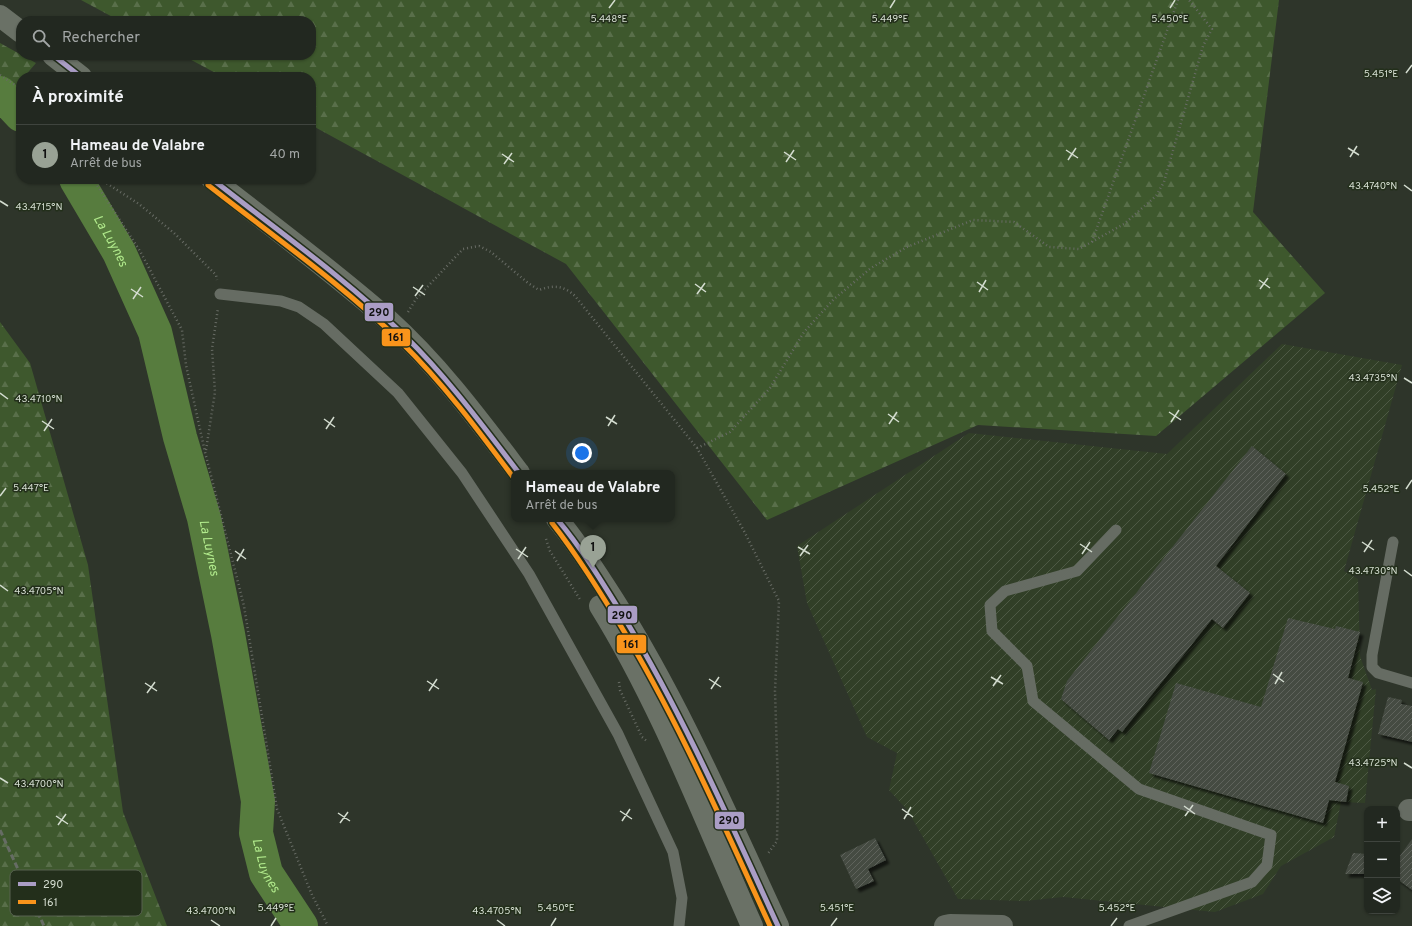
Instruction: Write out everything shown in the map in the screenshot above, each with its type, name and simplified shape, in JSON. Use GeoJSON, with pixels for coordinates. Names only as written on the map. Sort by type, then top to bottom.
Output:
{"type":"FeatureCollection","features":[{"type":"Feature","properties":{"kind":"main road"},"geometry":{"type":"LineString","coordinates":[[0,16],[16,28]]}},
{"type":"Feature","properties":{"kind":"main road"},"geometry":{"type":"LineString","coordinates":[[59,60],[75,72]]}},
{"type":"Feature","properties":{"kind":"main road"},"geometry":{"type":"LineString","coordinates":[[218,184],[340,280],[398,330],[461,396],[517,470]]}},
{"type":"Feature","properties":{"kind":"main road"},"geometry":{"type":"LineString","coordinates":[[549,522],[614,628],[655,708],[752,926]]}},
{"type":"Feature","properties":{"kind":"main road"},"geometry":{"type":"LineString","coordinates":[[560,522],[573,537],[632,628],[676,707],[778,926]]}},
{"type":"Feature","properties":{"kind":"street"},"geometry":{"type":"LineString","coordinates":[[945,926],[950,924],[1002,926]]}},
{"type":"Feature","properties":{"kind":"lane"},"geometry":{"type":"LineString","coordinates":[[220,294],[281,301],[299,307],[324,324],[398,393],[462,473],[529,574],[618,734],[673,852],[682,898],[679,926]]}},
{"type":"Feature","properties":{"kind":"lane"},"geometry":{"type":"LineString","coordinates":[[1116,530],[1077,571],[1005,592],[990,605],[992,631],[1027,666],[1033,701],[1139,789],[1270,835],[1266,865],[1252,882],[1129,926]]}},
{"type":"Feature","properties":{"kind":"lane"},"geometry":{"type":"LineString","coordinates":[[1393,542],[1372,655],[1372,667],[1378,673],[1412,683]]}},
{"type":"Feature","properties":{"kind":"path"},"geometry":{"type":"LineString","coordinates":[[1092,242],[1178,0]]}},
{"type":"Feature","properties":{"kind":"path"},"geometry":{"type":"LineString","coordinates":[[697,448],[730,432],[735,427],[770,388],[804,332],[834,299],[871,268],[907,247],[973,220],[1014,222],[1049,247],[1079,249],[1124,224],[1156,196],[1164,182],[1203,46],[1212,30],[1189,0]]}},
{"type":"Feature","properties":{"kind":"path"},"geometry":{"type":"LineString","coordinates":[[0,75],[16,86]]}},
{"type":"Feature","properties":{"kind":"path"},"geometry":{"type":"LineString","coordinates":[[96,184],[140,251],[182,330],[186,365],[205,452],[244,606],[277,810],[312,895],[328,926]]}},
{"type":"Feature","properties":{"kind":"path"},"geometry":{"type":"LineString","coordinates":[[108,184],[139,204],[174,233],[216,275],[220,294],[212,349],[215,392],[205,452]]}},
{"type":"Feature","properties":{"kind":"path"},"geometry":{"type":"LineString","coordinates":[[398,330],[416,299],[463,249],[479,246],[492,252],[538,290],[550,286],[566,288],[575,296],[697,448],[744,531],[779,602],[775,691],[778,787],[777,841],[764,859]]}},
{"type":"Feature","properties":{"kind":"shaded area"},"geometry":{"type":"Polygon","coordinates":[[[1282,344],[1402,365],[1344,571],[1358,579],[1360,656],[1372,690],[1376,689],[1365,803],[1341,802],[1334,837],[1281,866],[1263,894],[1215,912],[1063,897],[1025,901],[958,899],[908,811],[889,790],[897,753],[867,737],[807,603],[797,546],[969,433],[1167,454],[1282,344]]]}},
{"type":"Feature","properties":{"kind":"green space"},"geometry":{"type":"Polygon","coordinates":[[[81,0],[1279,0],[1253,212],[1325,293],[1156,436],[978,425],[767,520],[566,264],[316,128],[316,72],[214,72],[191,60],[316,60],[316,16],[111,16],[81,0]]]}},
{"type":"Feature","properties":{"kind":"green space"},"geometry":{"type":"Polygon","coordinates":[[[0,43],[16,52],[16,60],[31,60],[36,63],[28,72],[16,72],[16,87],[0,106],[0,43]]]}},
{"type":"Feature","properties":{"kind":"green space"},"geometry":{"type":"Polygon","coordinates":[[[0,322],[30,363],[88,565],[123,812],[167,926],[0,926],[0,322]]]}},
{"type":"Feature","properties":{"kind":"building"},"geometry":{"type":"Polygon","coordinates":[[[1252,446],[1286,474],[1216,566],[1250,593],[1223,628],[1212,619],[1122,732],[1118,729],[1109,740],[1061,699],[1067,681],[1252,446]]]}},
{"type":"Feature","properties":{"kind":"building"},"geometry":{"type":"Polygon","coordinates":[[[1288,618],[1335,629],[1336,626],[1360,632],[1348,678],[1363,682],[1335,782],[1349,786],[1346,802],[1329,800],[1323,823],[1149,773],[1176,683],[1261,707],[1288,618]]]}},
{"type":"Feature","properties":{"kind":"building"},"geometry":{"type":"Polygon","coordinates":[[[1388,697],[1402,700],[1401,704],[1412,706],[1412,742],[1378,734],[1388,697]]]}},
{"type":"Feature","properties":{"kind":"building"},"geometry":{"type":"Polygon","coordinates":[[[875,838],[886,860],[868,869],[874,881],[856,889],[840,855],[875,838]]]}},
{"type":"Feature","properties":{"kind":"building"},"geometry":{"type":"Polygon","coordinates":[[[1412,839],[1412,890],[1400,881],[1400,856],[1412,839]]]}},
{"type":"Feature","properties":{"kind":"building"},"geometry":{"type":"Polygon","coordinates":[[[1353,853],[1364,854],[1364,874],[1345,874],[1353,853]]]}},
{"type":"Feature","properties":{"kind":"waterway","name":"La Luynes"},"geometry":{"type":"LineString","coordinates":[[0,93],[16,110]]}},
{"type":"Feature","properties":{"kind":"waterway","name":"La Luynes"},"geometry":{"type":"LineString","coordinates":[[79,184],[119,252],[155,332],[180,437],[204,518],[228,634],[258,801],[256,833],[266,873],[301,926]]}},
{"type":"Feature","properties":{"kind":"railway"},"geometry":{"type":"LineString","coordinates":[[0,830],[18,870]]}},
{"type":"Feature","properties":{"kind":"railway"},"geometry":{"type":"LineString","coordinates":[[39,916],[44,926]]}},
{"type":"Feature","properties":{"kind":"transit line","name":"290"},"geometry":{"type":"LineString","coordinates":[[59,60],[75,72]]}},
{"type":"Feature","properties":{"kind":"transit line","name":"290"},"geometry":{"type":"LineString","coordinates":[[218,184],[335,274],[405,336],[450,385],[517,470]]}},
{"type":"Feature","properties":{"kind":"transit line","name":"161"},"geometry":{"type":"LineString","coordinates":[[208,185],[331,280],[401,342],[446,390],[511,474]]}},
{"type":"Feature","properties":{"kind":"transit line","name":"290"},"geometry":{"type":"LineString","coordinates":[[559,522],[584,555],[647,656],[706,770],[778,926]]}},
{"type":"Feature","properties":{"kind":"transit line","name":"161"},"geometry":{"type":"LineString","coordinates":[[552,523],[579,560],[619,623],[661,697],[699,773],[770,926]]}},
{"type":"Feature","properties":{"kind":"place","name":"Hameau de Valabre"},"geometry":{"type":"Point","coordinates":[593,568]}}]}
